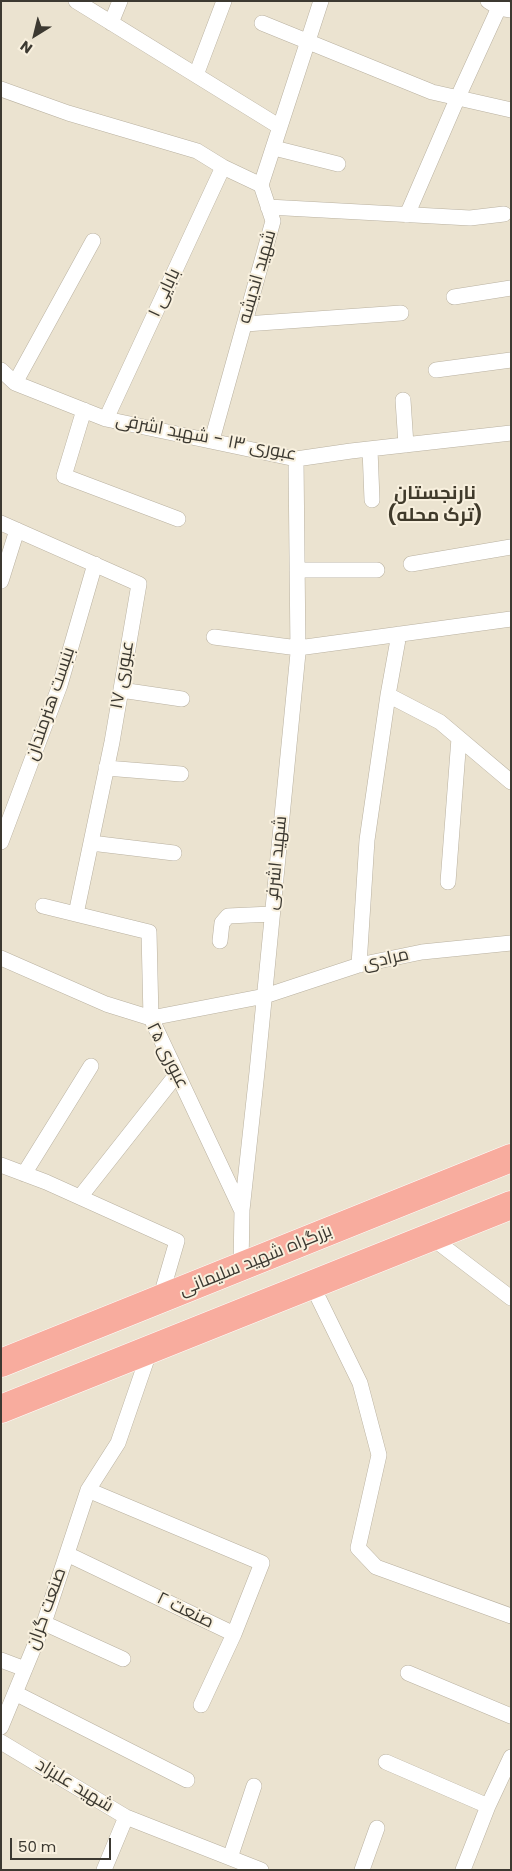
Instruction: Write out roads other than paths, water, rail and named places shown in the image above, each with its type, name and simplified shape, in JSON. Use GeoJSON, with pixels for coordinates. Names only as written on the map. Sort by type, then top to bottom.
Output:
{"type":"FeatureCollection","features":[{"type":"Feature","properties":{"kind":"highway","name":"بزرگراه شهید سلیمانی"},"geometry":{"type":"LineString","coordinates":[[1,1363],[511,1158]]}},
{"type":"Feature","properties":{"kind":"highway"},"geometry":{"type":"LineString","coordinates":[[1,1409],[511,1205]]}},
{"type":"Feature","properties":{"kind":"street"},"geometry":{"type":"LineString","coordinates":[[76,1],[280,127]]}},
{"type":"Feature","properties":{"kind":"street"},"geometry":{"type":"LineString","coordinates":[[112,23],[120,1]]}},
{"type":"Feature","properties":{"kind":"street"},"geometry":{"type":"LineString","coordinates":[[196,75],[224,1]]}},
{"type":"Feature","properties":{"kind":"street"},"geometry":{"type":"LineString","coordinates":[[1,89],[68,113],[197,152],[223,168],[261,185],[321,1]]}},
{"type":"Feature","properties":{"kind":"street"},"geometry":{"type":"LineString","coordinates":[[407,215],[500,5]]}},
{"type":"Feature","properties":{"kind":"street"},"geometry":{"type":"LineString","coordinates":[[262,23],[432,92],[511,110]]}},
{"type":"Feature","properties":{"kind":"street"},"geometry":{"type":"LineString","coordinates":[[274,148],[338,164]]}},
{"type":"Feature","properties":{"kind":"street","name":"بابایی ۱"},"geometry":{"type":"LineString","coordinates":[[106,419],[223,168]]}},
{"type":"Feature","properties":{"kind":"street","name":"شهید اندیشه"},"geometry":{"type":"LineString","coordinates":[[212,440],[273,221],[261,185]]}},
{"type":"Feature","properties":{"kind":"street"},"geometry":{"type":"LineString","coordinates":[[268,207],[470,218],[504,214]]}},
{"type":"Feature","properties":{"kind":"street"},"geometry":{"type":"LineString","coordinates":[[14,383],[93,241]]}},
{"type":"Feature","properties":{"kind":"street"},"geometry":{"type":"LineString","coordinates":[[454,297],[511,288]]}},
{"type":"Feature","properties":{"kind":"street"},"geometry":{"type":"LineString","coordinates":[[245,324],[401,313]]}},
{"type":"Feature","properties":{"kind":"street"},"geometry":{"type":"LineString","coordinates":[[436,370],[511,360]]}},
{"type":"Feature","properties":{"kind":"street","name":"عبوری ۱۳ - شهید اشرفی"},"geometry":{"type":"LineString","coordinates":[[1,370],[14,383],[106,419],[296,459],[370,448],[511,433]]}},
{"type":"Feature","properties":{"kind":"street"},"geometry":{"type":"LineString","coordinates":[[403,400],[406,444]]}},
{"type":"Feature","properties":{"kind":"street"},"geometry":{"type":"LineString","coordinates":[[84,410],[64,476],[178,519]]}},
{"type":"Feature","properties":{"kind":"street"},"geometry":{"type":"LineString","coordinates":[[370,448],[372,500]]}},
{"type":"Feature","properties":{"kind":"street","name":"شهید اشرفی"},"geometry":{"type":"LineString","coordinates":[[241,1267],[242,1210],[298,648],[296,459]]}},
{"type":"Feature","properties":{"kind":"street","name":"عبوری ۱۷"},"geometry":{"type":"LineString","coordinates":[[1,523],[139,584],[121,690],[76,914]]}},
{"type":"Feature","properties":{"kind":"street"},"geometry":{"type":"LineString","coordinates":[[1,581],[17,530]]}},
{"type":"Feature","properties":{"kind":"street"},"geometry":{"type":"LineString","coordinates":[[411,564],[511,547]]}},
{"type":"Feature","properties":{"kind":"street","name":"بنبست هنرمندان"},"geometry":{"type":"LineString","coordinates":[[1,842],[60,685],[95,564]]}},
{"type":"Feature","properties":{"kind":"street"},"geometry":{"type":"LineString","coordinates":[[297,570],[377,570]]}},
{"type":"Feature","properties":{"kind":"street"},"geometry":{"type":"LineString","coordinates":[[214,637],[298,648],[511,619]]}},
{"type":"Feature","properties":{"kind":"street"},"geometry":{"type":"LineString","coordinates":[[359,965],[367,840],[388,695],[399,634]]}},
{"type":"Feature","properties":{"kind":"street"},"geometry":{"type":"LineString","coordinates":[[121,690],[182,699]]}},
{"type":"Feature","properties":{"kind":"street"},"geometry":{"type":"LineString","coordinates":[[388,695],[440,722],[511,782]]}},
{"type":"Feature","properties":{"kind":"street"},"geometry":{"type":"LineString","coordinates":[[448,882],[458,738]]}},
{"type":"Feature","properties":{"kind":"street"},"geometry":{"type":"LineString","coordinates":[[106,768],[181,774]]}},
{"type":"Feature","properties":{"kind":"street"},"geometry":{"type":"LineString","coordinates":[[91,843],[174,853]]}},
{"type":"Feature","properties":{"kind":"street"},"geometry":{"type":"LineString","coordinates":[[43,906],[149,932],[151,1018]]}},
{"type":"Feature","properties":{"kind":"street"},"geometry":{"type":"LineString","coordinates":[[220,941],[222,923],[228,916],[272,914]]}},
{"type":"Feature","properties":{"kind":"street","name":"مرادی"},"geometry":{"type":"LineString","coordinates":[[151,1018],[264,996],[359,965],[422,952],[511,943]]}},
{"type":"Feature","properties":{"kind":"street","name":"عبوری ۲۵"},"geometry":{"type":"LineString","coordinates":[[1,958],[106,1004],[151,1018],[242,1210]]}},
{"type":"Feature","properties":{"kind":"street"},"geometry":{"type":"LineString","coordinates":[[24,1174],[91,1066]]}},
{"type":"Feature","properties":{"kind":"street"},"geometry":{"type":"LineString","coordinates":[[80,1197],[177,1074]]}},
{"type":"Feature","properties":{"kind":"street"},"geometry":{"type":"LineString","coordinates":[[1,1166],[80,1197],[177,1241],[160,1299]]}},
{"type":"Feature","properties":{"kind":"street"},"geometry":{"type":"LineString","coordinates":[[431,1237],[511,1298]]}},
{"type":"Feature","properties":{"kind":"street"},"geometry":{"type":"LineString","coordinates":[[312,1285],[360,1383],[378,1455],[358,1548],[376,1567],[511,1616]]}},
{"type":"Feature","properties":{"kind":"street","name":"صنعت گران"},"geometry":{"type":"LineString","coordinates":[[1,1727],[44,1623],[88,1490],[118,1443],[150,1350]]}},
{"type":"Feature","properties":{"kind":"street","name":"صنعت ۲"},"geometry":{"type":"LineString","coordinates":[[67,1554],[234,1634],[262,1564],[88,1490]]}},
{"type":"Feature","properties":{"kind":"street"},"geometry":{"type":"LineString","coordinates":[[44,1623],[123,1659]]}},
{"type":"Feature","properties":{"kind":"street"},"geometry":{"type":"LineString","coordinates":[[201,1705],[234,1634]]}},
{"type":"Feature","properties":{"kind":"street"},"geometry":{"type":"LineString","coordinates":[[1,1660],[25,1669]]}},
{"type":"Feature","properties":{"kind":"street"},"geometry":{"type":"LineString","coordinates":[[408,1673],[511,1716]]}},
{"type":"Feature","properties":{"kind":"street"},"geometry":{"type":"LineString","coordinates":[[15,1693],[187,1780]]}},
{"type":"Feature","properties":{"kind":"street","name":"شهید علیزاد"},"geometry":{"type":"LineString","coordinates":[[1,1742],[126,1817],[258,1869]]}},
{"type":"Feature","properties":{"kind":"street"},"geometry":{"type":"LineString","coordinates":[[463,1870],[488,1806],[511,1757]]}},
{"type":"Feature","properties":{"kind":"street"},"geometry":{"type":"LineString","coordinates":[[386,1762],[488,1806]]}},
{"type":"Feature","properties":{"kind":"street"},"geometry":{"type":"LineString","coordinates":[[230,1858],[254,1786]]}},
{"type":"Feature","properties":{"kind":"street"},"geometry":{"type":"LineString","coordinates":[[104,1870],[126,1817]]}},
{"type":"Feature","properties":{"kind":"street"},"geometry":{"type":"LineString","coordinates":[[362,1870],[377,1828]]}},
{"type":"Feature","properties":{"kind":"district","name":"نارنجستان (ترک محله)"},"geometry":{"type":"Point","coordinates":[435,505]}}]}
